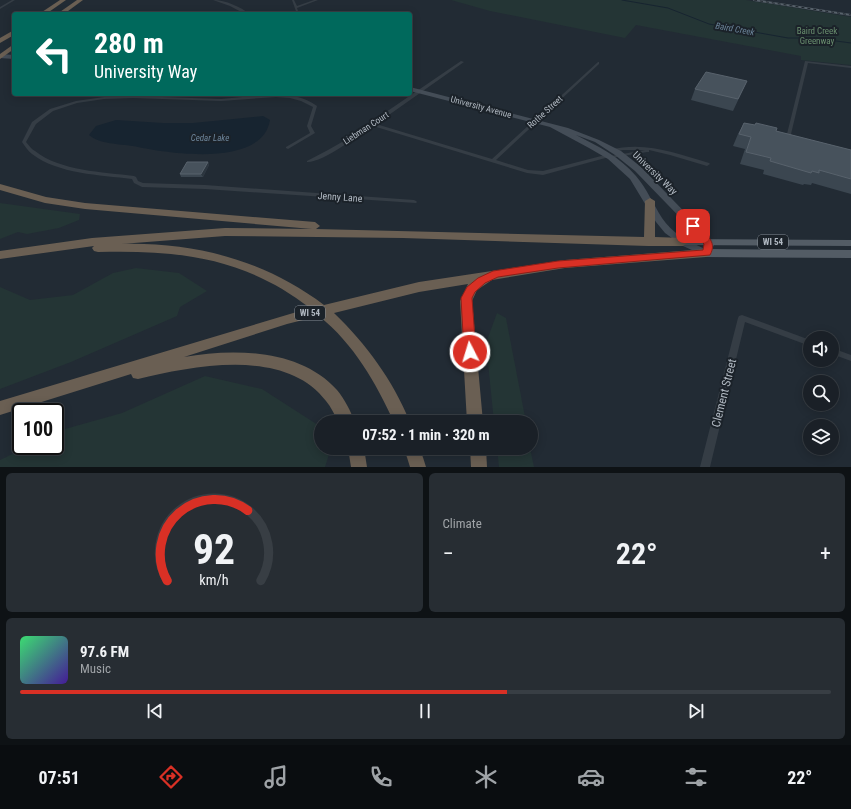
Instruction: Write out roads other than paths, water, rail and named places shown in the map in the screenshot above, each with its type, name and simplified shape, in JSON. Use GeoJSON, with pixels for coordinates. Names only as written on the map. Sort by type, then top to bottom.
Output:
{"type":"FeatureCollection","features":[{"type":"Feature","properties":{"kind":"highway"},"geometry":{"type":"LineString","coordinates":[[45,12],[63,0]]}},
{"type":"Feature","properties":{"kind":"highway"},"geometry":{"type":"LineString","coordinates":[[63,12],[80,0]]}},
{"type":"Feature","properties":{"kind":"highway"},"geometry":{"type":"LineString","coordinates":[[0,34],[12,28]]}},
{"type":"Feature","properties":{"kind":"highway"},"geometry":{"type":"LineString","coordinates":[[0,41],[12,33]]}},
{"type":"Feature","properties":{"kind":"highway"},"geometry":{"type":"LineString","coordinates":[[0,57],[12,48]]}},
{"type":"Feature","properties":{"kind":"highway"},"geometry":{"type":"LineString","coordinates":[[0,60],[8,53],[8,51]]}},
{"type":"Feature","properties":{"kind":"highway"},"geometry":{"type":"LineString","coordinates":[[0,187],[44,200],[86,206],[403,234]]}},
{"type":"Feature","properties":{"kind":"highway"},"geometry":{"type":"LineString","coordinates":[[648,242],[651,234],[650,201]]}},
{"type":"Feature","properties":{"kind":"highway","name":"WI 54"},"geometry":{"type":"LineString","coordinates":[[0,256],[92,242],[184,234],[247,232],[403,234],[683,242]]}},
{"type":"Feature","properties":{"kind":"highway"},"geometry":{"type":"LineString","coordinates":[[0,261],[90,248],[164,248],[212,255],[267,274],[301,294],[323,310],[344,331],[374,368],[399,415]]}},
{"type":"Feature","properties":{"kind":"highway","name":"WI 54"},"geometry":{"type":"LineString","coordinates":[[0,408],[287,319],[419,286],[591,261],[707,248]]}},
{"type":"Feature","properties":{"kind":"highway"},"geometry":{"type":"LineString","coordinates":[[474,415],[466,301],[468,294],[474,286],[497,274]]}},
{"type":"Feature","properties":{"kind":"highway"},"geometry":{"type":"LineString","coordinates":[[80,383],[198,360],[238,358],[259,359],[281,364],[309,377],[326,391],[334,400],[343,415]]}},
{"type":"Feature","properties":{"kind":"highway"},"geometry":{"type":"LineString","coordinates":[[0,403],[23,401]]}},
{"type":"Feature","properties":{"kind":"highway"},"geometry":{"type":"LineString","coordinates":[[357,455],[359,467]]}},
{"type":"Feature","properties":{"kind":"highway"},"geometry":{"type":"LineString","coordinates":[[414,455],[418,467]]}},
{"type":"Feature","properties":{"kind":"highway"},"geometry":{"type":"LineString","coordinates":[[478,455],[479,467]]}},
{"type":"Feature","properties":{"kind":"main road"},"geometry":{"type":"LineString","coordinates":[[0,57],[12,57]]}},
{"type":"Feature","properties":{"kind":"main road","name":"University Avenue"},"geometry":{"type":"LineString","coordinates":[[412,89],[553,126]]}},
{"type":"Feature","properties":{"kind":"main road","name":"University Way"},"geometry":{"type":"LineString","coordinates":[[553,126],[612,154],[645,176],[707,248]]}},
{"type":"Feature","properties":{"kind":"main road","name":"University Way"},"geometry":{"type":"LineString","coordinates":[[612,154],[633,178],[650,201],[660,221],[671,234],[683,242]]}},
{"type":"Feature","properties":{"kind":"main road","name":"WI 54"},"geometry":{"type":"LineString","coordinates":[[683,242],[707,248],[851,254]]}},
{"type":"Feature","properties":{"kind":"main road","name":"WI 54"},"geometry":{"type":"LineString","coordinates":[[707,248],[851,243]]}},
{"type":"Feature","properties":{"kind":"street"},"geometry":{"type":"LineString","coordinates":[[0,8],[14,0]]}},
{"type":"Feature","properties":{"kind":"street"},"geometry":{"type":"LineString","coordinates":[[215,0],[231,5],[245,12]]}},
{"type":"Feature","properties":{"kind":"street"},"geometry":{"type":"LineString","coordinates":[[294,0],[297,12]]}},
{"type":"Feature","properties":{"kind":"street"},"geometry":{"type":"LineString","coordinates":[[296,7],[317,0]]}},
{"type":"Feature","properties":{"kind":"street","name":"Liebman Court"},"geometry":{"type":"LineString","coordinates":[[309,161],[326,154],[422,92],[462,62]]}},
{"type":"Feature","properties":{"kind":"street"},"geometry":{"type":"LineString","coordinates":[[799,142],[791,138],[789,135],[806,62],[851,67]]}},
{"type":"Feature","properties":{"kind":"street","name":"Rothe Street"},"geometry":{"type":"LineString","coordinates":[[492,161],[598,63]]}},
{"type":"Feature","properties":{"kind":"street","name":"Jenny Lane"},"geometry":{"type":"LineString","coordinates":[[265,96],[208,100],[117,96],[74,104],[40,116],[33,123],[26,134],[24,142],[28,149],[40,158],[65,167],[134,178],[136,182],[142,185],[414,202]]}},
{"type":"Feature","properties":{"kind":"street","name":"Jenny Lane"},"geometry":{"type":"LineString","coordinates":[[288,96],[296,97],[315,106],[309,126],[313,134],[288,148]]}},
{"type":"Feature","properties":{"kind":"street"},"geometry":{"type":"LineString","coordinates":[[372,124],[518,169],[543,173],[640,147],[707,164]]}},
{"type":"Feature","properties":{"kind":"street"},"geometry":{"type":"LineString","coordinates":[[612,154],[640,151],[659,151]]}},
{"type":"Feature","properties":{"kind":"street","name":"Clement Street"},"geometry":{"type":"LineString","coordinates":[[705,467],[742,318],[803,340]]}},
{"type":"Feature","properties":{"kind":"street"},"geometry":{"type":"LineString","coordinates":[[839,354],[851,358]]}},
{"type":"Feature","properties":{"kind":"water","name":"Cedar Lake"},"geometry":{"type":"Polygon","coordinates":[[[263,116],[270,120],[263,135],[250,146],[232,152],[188,154],[167,152],[110,143],[98,140],[89,135],[96,126],[116,120],[193,123],[263,116]]]}},
{"type":"Feature","properties":{"kind":"waterway","name":"Baird Creek"},"geometry":{"type":"LineString","coordinates":[[622,0],[668,8],[709,24],[788,38],[814,38],[851,43]]}},
{"type":"Feature","properties":{"kind":"railway"},"geometry":{"type":"LineString","coordinates":[[754,0],[851,15]]}},
{"type":"Feature","properties":{"kind":"park label","name":"Baird Creek Greenway"},"geometry":{"type":"Point","coordinates":[817,36]}}]}
